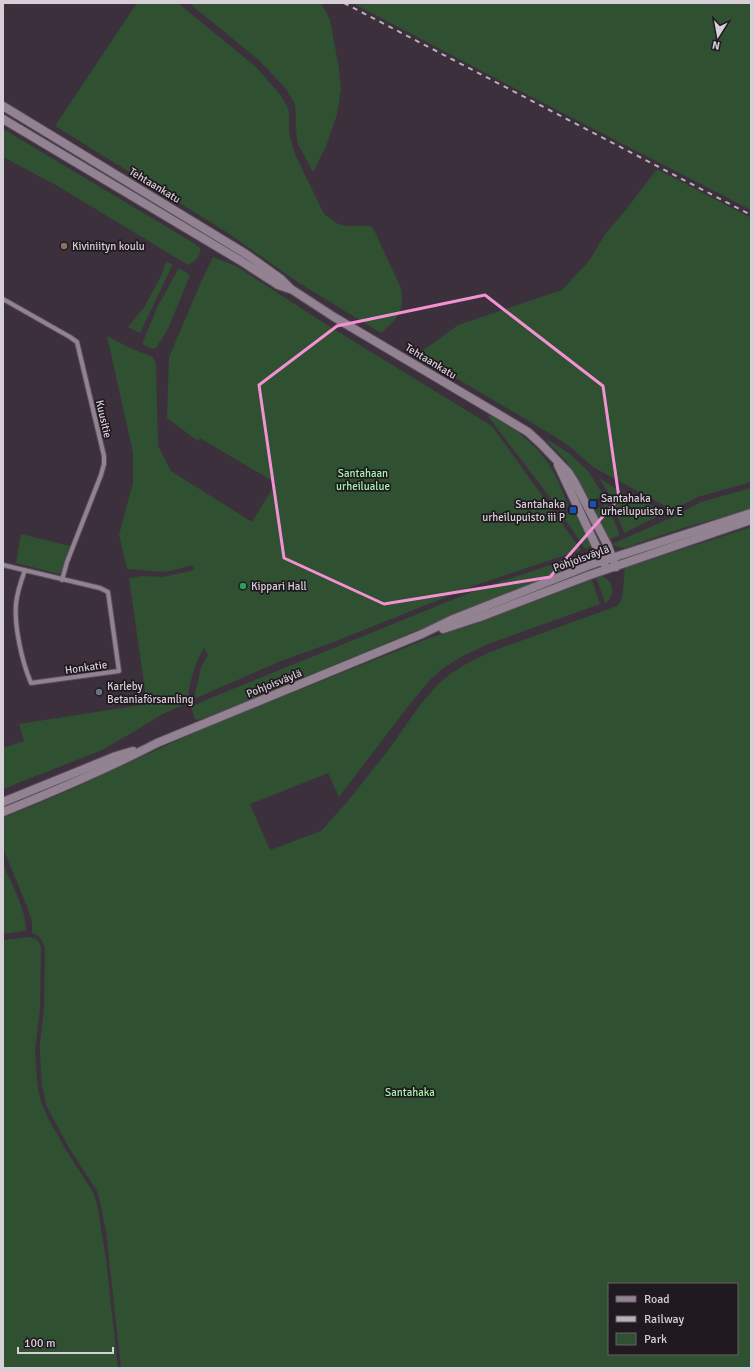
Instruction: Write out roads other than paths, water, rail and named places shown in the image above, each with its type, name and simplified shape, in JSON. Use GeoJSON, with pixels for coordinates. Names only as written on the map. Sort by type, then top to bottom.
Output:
{"type":"FeatureCollection","features":[{"type":"Feature","properties":{"kind":"main road","name":"Tehtaankatu"},"geometry":{"type":"LineString","coordinates":[[3,106],[246,254],[281,279],[291,289],[334,317],[516,425],[540,443],[568,472],[584,499],[607,544],[616,567]]}},
{"type":"Feature","properties":{"kind":"main road","name":"Tehtaankatu"},"geometry":{"type":"LineString","coordinates":[[3,119],[241,261],[278,285],[291,289]]}},
{"type":"Feature","properties":{"kind":"main road","name":"Tehtaankatu"},"geometry":{"type":"LineString","coordinates":[[555,459],[607,570]]}},
{"type":"Feature","properties":{"kind":"main road","name":"Pohjoisväylä"},"geometry":{"type":"LineString","coordinates":[[3,812],[72,784],[157,743],[470,613],[613,557],[751,513]]}},
{"type":"Feature","properties":{"kind":"main road","name":"Pohjoisväylä"},"geometry":{"type":"LineString","coordinates":[[422,634],[480,617],[607,570],[751,520]]}},
{"type":"Feature","properties":{"kind":"main road","name":"Pohjoisväylä"},"geometry":{"type":"LineString","coordinates":[[3,802],[116,756],[157,743]]}},
{"type":"Feature","properties":{"kind":"street","name":"Kuusitie"},"geometry":{"type":"LineString","coordinates":[[3,299],[77,342],[104,456],[103,470],[100,480],[67,562],[62,580]]}},
{"type":"Feature","properties":{"kind":"street","name":"Honkatie"},"geometry":{"type":"LineString","coordinates":[[3,565],[25,570],[62,580],[100,588],[108,592],[119,671],[31,683],[23,662],[16,611],[17,595],[25,570]]}},
{"type":"Feature","properties":{"kind":"railway"},"geometry":{"type":"LineString","coordinates":[[344,3],[751,215]]}},
{"type":"Feature","properties":{"kind":"place","name":"Kiviniityn koulu"},"geometry":{"type":"Point","coordinates":[64,246]}},
{"type":"Feature","properties":{"kind":"place","name":"Santahaka urheilupuisto iv E"},"geometry":{"type":"Point","coordinates":[593,504]}},
{"type":"Feature","properties":{"kind":"place","name":"Santahaka urheilupuisto iii P"},"geometry":{"type":"Point","coordinates":[573,510]}},
{"type":"Feature","properties":{"kind":"place","name":"Kippari Hall"},"geometry":{"type":"Point","coordinates":[243,586]}},
{"type":"Feature","properties":{"kind":"place","name":"Karleby Betaniaförsamling"},"geometry":{"type":"Point","coordinates":[99,692]}},
{"type":"Feature","properties":{"kind":"park label","name":"Santahaan urheilualue"},"geometry":{"type":"Point","coordinates":[363,479]}},
{"type":"Feature","properties":{"kind":"park label","name":"Santahaka"},"geometry":{"type":"Point","coordinates":[410,1092]}}]}
